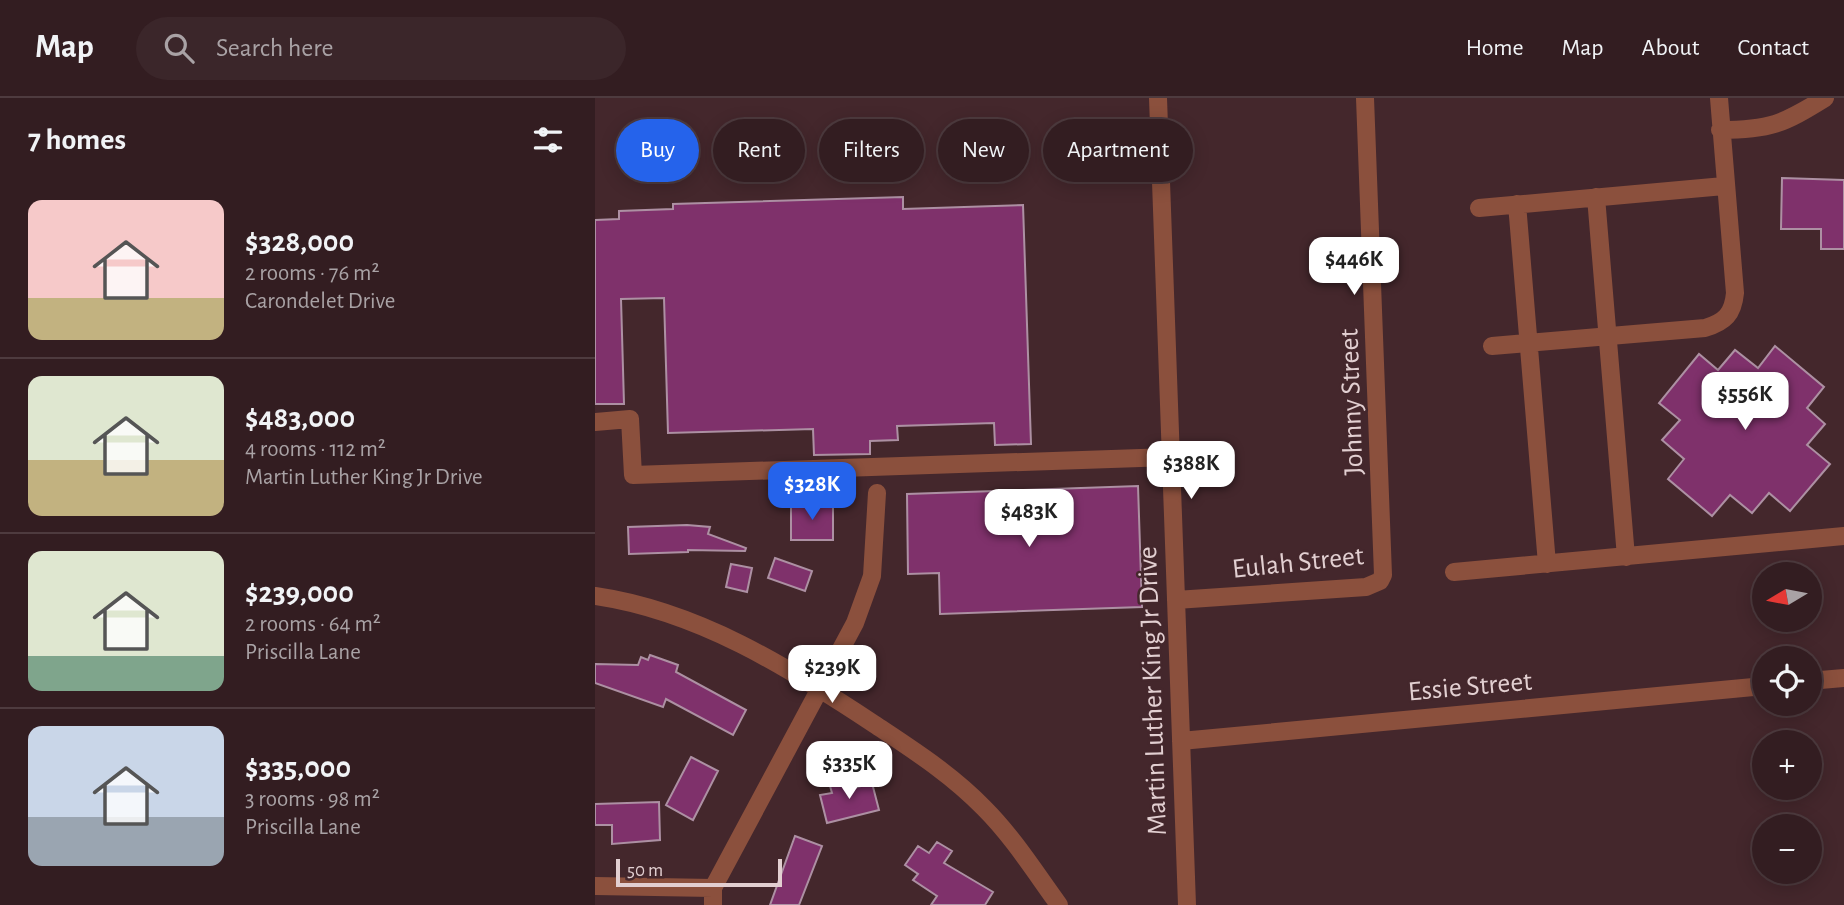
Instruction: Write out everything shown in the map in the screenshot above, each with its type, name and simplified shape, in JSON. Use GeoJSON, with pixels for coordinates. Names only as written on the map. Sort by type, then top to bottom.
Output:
{"type":"FeatureCollection","features":[{"type":"Feature","properties":{"kind":"street","name":"Martin Luther King Jr Drive"},"geometry":{"type":"LineString","coordinates":[[1158,98],[1187,905]]}},
{"type":"Feature","properties":{"kind":"street","name":"Johnny Street"},"geometry":{"type":"LineString","coordinates":[[1365,98],[1382,494]]}},
{"type":"Feature","properties":{"kind":"street"},"geometry":{"type":"LineString","coordinates":[[1492,346],[1705,328],[1720,324],[1729,316],[1735,293],[1724,186],[1719,98]]}},
{"type":"Feature","properties":{"kind":"street"},"geometry":{"type":"LineString","coordinates":[[1720,130],[1770,127],[1792,119],[1825,98]]}},
{"type":"Feature","properties":{"kind":"street"},"geometry":{"type":"LineString","coordinates":[[1479,208],[1724,186]]}},
{"type":"Feature","properties":{"kind":"street"},"geometry":{"type":"LineString","coordinates":[[1596,197],[1626,557]]}},
{"type":"Feature","properties":{"kind":"street"},"geometry":{"type":"LineString","coordinates":[[1517,204],[1547,564]]}},
{"type":"Feature","properties":{"kind":"street"},"geometry":{"type":"LineString","coordinates":[[595,422],[630,419],[633,475],[1170,457]]}},
{"type":"Feature","properties":{"kind":"street"},"geometry":{"type":"LineString","coordinates":[[595,886],[713,896],[855,623],[872,576],[877,533],[877,493]]}},
{"type":"Feature","properties":{"kind":"street","name":"Eulah Street"},"geometry":{"type":"LineString","coordinates":[[1176,600],[1373,586],[1380,581],[1385,566],[1382,494]]}},
{"type":"Feature","properties":{"kind":"street"},"geometry":{"type":"LineString","coordinates":[[1454,572],[1844,536]]}},
{"type":"Feature","properties":{"kind":"street"},"geometry":{"type":"LineString","coordinates":[[595,596],[664,610],[715,631],[820,688],[943,770],[965,789],[1013,841],[1059,905]]}},
{"type":"Feature","properties":{"kind":"street"},"geometry":{"type":"LineString","coordinates":[[1822,680],[1844,678]]}},
{"type":"Feature","properties":{"kind":"street","name":"Essie Street"},"geometry":{"type":"LineString","coordinates":[[1181,741],[1752,687]]}},
{"type":"Feature","properties":{"kind":"building"},"geometry":{"type":"Polygon","coordinates":[[[1782,178],[1844,180],[1844,249],[1821,249],[1821,229],[1781,229],[1782,178]]]}},
{"type":"Feature","properties":{"kind":"building"},"geometry":{"type":"Polygon","coordinates":[[[903,197],[903,209],[1023,205],[1031,444],[995,445],[994,423],[897,426],[898,440],[870,441],[870,454],[814,455],[813,429],[668,433],[664,298],[621,299],[624,404],[595,404],[595,220],[619,219],[619,211],[673,209],[673,204],[903,197]]]}},
{"type":"Feature","properties":{"kind":"building"},"geometry":{"type":"Polygon","coordinates":[[[1775,346],[1824,387],[1807,408],[1825,424],[1807,445],[1830,464],[1790,511],[1769,493],[1752,513],[1730,495],[1712,516],[1668,479],[1684,459],[1662,440],[1680,420],[1659,403],[1699,354],[1718,370],[1735,350],[1758,368],[1775,346]]]}},
{"type":"Feature","properties":{"kind":"building"},"geometry":{"type":"Polygon","coordinates":[[[1138,486],[1142,607],[940,614],[939,573],[908,574],[907,494],[1138,486]]]}},
{"type":"Feature","properties":{"kind":"building"},"geometry":{"type":"Polygon","coordinates":[[[791,504],[833,504],[833,540],[791,540],[791,504]]]}},
{"type":"Feature","properties":{"kind":"building"},"geometry":{"type":"Polygon","coordinates":[[[628,527],[710,527],[708,534],[746,548],[745,551],[688,550],[629,554],[628,527]]]}},
{"type":"Feature","properties":{"kind":"building"},"geometry":{"type":"Polygon","coordinates":[[[775,558],[812,571],[805,591],[768,578],[775,558]]]}},
{"type":"Feature","properties":{"kind":"building"},"geometry":{"type":"Polygon","coordinates":[[[731,564],[752,568],[747,592],[726,587],[731,564]]]}},
{"type":"Feature","properties":{"kind":"building"},"geometry":{"type":"Polygon","coordinates":[[[650,655],[678,665],[676,672],[746,710],[733,735],[666,699],[663,707],[595,683],[595,664],[638,665],[641,657],[648,660],[650,655]]]}},
{"type":"Feature","properties":{"kind":"building"},"geometry":{"type":"Polygon","coordinates":[[[691,757],[718,771],[693,820],[666,805],[691,757]]]}},
{"type":"Feature","properties":{"kind":"building"},"geometry":{"type":"Polygon","coordinates":[[[852,780],[854,788],[872,783],[879,810],[827,823],[820,795],[832,793],[830,786],[852,780]]]}},
{"type":"Feature","properties":{"kind":"building"},"geometry":{"type":"Polygon","coordinates":[[[659,802],[660,840],[612,844],[612,825],[595,825],[595,804],[659,802]]]}},
{"type":"Feature","properties":{"kind":"building"},"geometry":{"type":"Polygon","coordinates":[[[795,836],[822,846],[799,905],[770,905],[795,836]]]}},
{"type":"Feature","properties":{"kind":"building"},"geometry":{"type":"Polygon","coordinates":[[[937,842],[952,851],[944,863],[993,892],[985,905],[931,905],[937,896],[913,880],[918,874],[905,865],[918,846],[929,853],[937,842]]]}}]}
